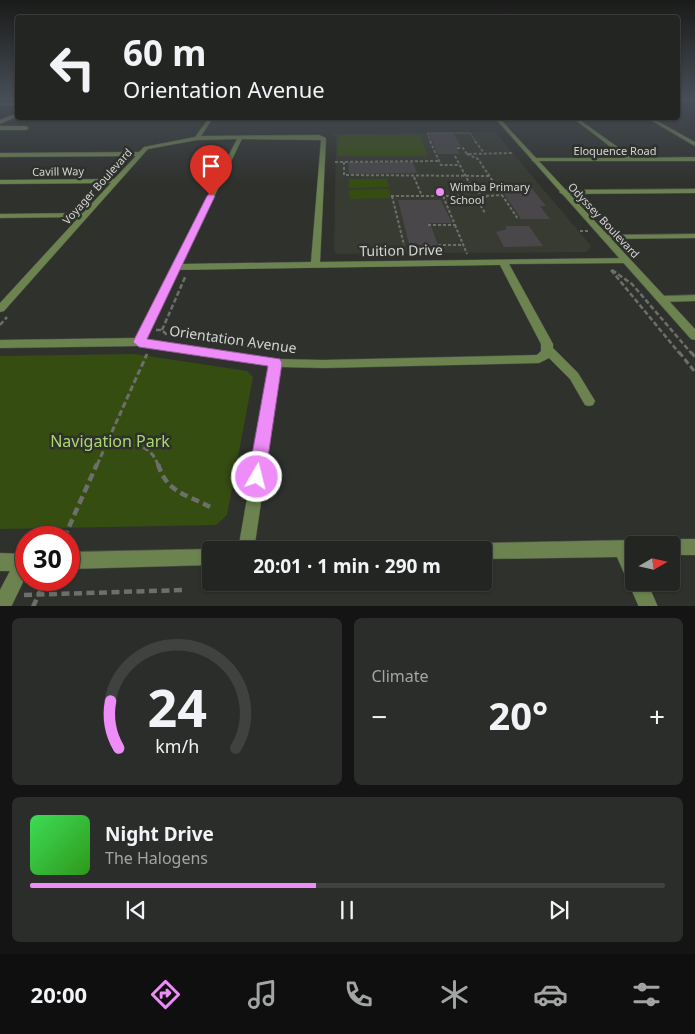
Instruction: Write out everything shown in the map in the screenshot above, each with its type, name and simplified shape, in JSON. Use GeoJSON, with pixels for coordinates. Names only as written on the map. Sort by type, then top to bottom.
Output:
{"type":"FeatureCollection","features":[{"type":"Feature","properties":{"kind":"street","name":"Odyssey Boulevard"},"geometry":{"type":"LineString","coordinates":[[503,126],[695,336]]}},
{"type":"Feature","properties":{"kind":"street"},"geometry":{"type":"LineString","coordinates":[[586,126],[632,160]]}},
{"type":"Feature","properties":{"kind":"street"},"geometry":{"type":"LineString","coordinates":[[664,126],[695,144]]}},
{"type":"Feature","properties":{"kind":"street"},"geometry":{"type":"LineString","coordinates":[[197,127],[205,127]]}},
{"type":"Feature","properties":{"kind":"street"},"geometry":{"type":"LineString","coordinates":[[197,138],[205,127]]}},
{"type":"Feature","properties":{"kind":"street"},"geometry":{"type":"LineString","coordinates":[[0,128],[26,128]]}},
{"type":"Feature","properties":{"kind":"street","name":"Voyager Boulevard"},"geometry":{"type":"LineString","coordinates":[[0,309],[140,154],[152,146],[197,138],[324,139],[315,265]]}},
{"type":"Feature","properties":{"kind":"street"},"geometry":{"type":"LineString","coordinates":[[139,342],[240,138]]}},
{"type":"Feature","properties":{"kind":"street"},"geometry":{"type":"LineString","coordinates":[[0,155],[140,154]]}},
{"type":"Feature","properties":{"kind":"street","name":"Eloquence Road"},"geometry":{"type":"LineString","coordinates":[[534,160],[695,159]]}},
{"type":"Feature","properties":{"kind":"street","name":"Cavill Way"},"geometry":{"type":"LineString","coordinates":[[0,182],[116,181]]}},
{"type":"Feature","properties":{"kind":"street"},"geometry":{"type":"LineString","coordinates":[[562,192],[695,191]]}},
{"type":"Feature","properties":{"kind":"street"},"geometry":{"type":"LineString","coordinates":[[0,216],[86,215]]}},
{"type":"Feature","properties":{"kind":"street"},"geometry":{"type":"LineString","coordinates":[[605,237],[695,236]]}},
{"type":"Feature","properties":{"kind":"street","name":"Tuition Drive"},"geometry":{"type":"LineString","coordinates":[[176,268],[626,260]]}},
{"type":"Feature","properties":{"kind":"street"},"geometry":{"type":"LineString","coordinates":[[504,262],[548,350],[574,376],[589,401]]}},
{"type":"Feature","properties":{"kind":"street"},"geometry":{"type":"LineString","coordinates":[[661,298],[695,298]]}},
{"type":"Feature","properties":{"kind":"street","name":"Orientation Avenue"},"geometry":{"type":"LineString","coordinates":[[0,344],[139,342],[276,363],[323,364],[532,361],[546,356],[548,350]]}},
{"type":"Feature","properties":{"kind":"street"},"geometry":{"type":"LineString","coordinates":[[247,541],[270,386],[276,363]]}},
{"type":"Feature","properties":{"kind":"street"},"geometry":{"type":"LineString","coordinates":[[680,547],[695,547]]}},
{"type":"Feature","properties":{"kind":"street"},"geometry":{"type":"LineString","coordinates":[[492,551],[625,548]]}},
{"type":"Feature","properties":{"kind":"street"},"geometry":{"type":"LineString","coordinates":[[80,561],[202,557]]}},
{"type":"Feature","properties":{"kind":"street"},"geometry":{"type":"LineString","coordinates":[[0,562],[15,562]]}},
{"type":"Feature","properties":{"kind":"street"},"geometry":{"type":"LineString","coordinates":[[4,601],[15,581]]}},
{"type":"Feature","properties":{"kind":"street"},"geometry":{"type":"LineString","coordinates":[[641,591],[648,606]]}},
{"type":"Feature","properties":{"kind":"path"},"geometry":{"type":"LineString","coordinates":[[459,165],[440,165],[427,133],[470,133],[484,153]]}},
{"type":"Feature","properties":{"kind":"path"},"geometry":{"type":"LineString","coordinates":[[457,148],[463,148],[467,154],[478,159],[518,219]]}},
{"type":"Feature","properties":{"kind":"path"},"geometry":{"type":"LineString","coordinates":[[467,154],[514,153]]}},
{"type":"Feature","properties":{"kind":"path"},"geometry":{"type":"LineString","coordinates":[[455,156],[473,191]]}},
{"type":"Feature","properties":{"kind":"path"},"geometry":{"type":"LineString","coordinates":[[335,162],[438,161]]}},
{"type":"Feature","properties":{"kind":"path"},"geometry":{"type":"LineString","coordinates":[[344,162],[344,175],[414,175],[414,177],[490,176]]}},
{"type":"Feature","properties":{"kind":"path"},"geometry":{"type":"LineString","coordinates":[[414,177],[422,196]]}},
{"type":"Feature","properties":{"kind":"path"},"geometry":{"type":"LineString","coordinates":[[463,196],[464,192],[473,191],[486,196],[502,195]]}},
{"type":"Feature","properties":{"kind":"path"},"geometry":{"type":"LineString","coordinates":[[404,245],[392,196],[463,196],[478,200],[485,199],[486,196]]}},
{"type":"Feature","properties":{"kind":"path"},"geometry":{"type":"LineString","coordinates":[[443,196],[467,254]]}},
{"type":"Feature","properties":{"kind":"path"},"geometry":{"type":"LineString","coordinates":[[478,200],[485,213]]}},
{"type":"Feature","properties":{"kind":"path"},"geometry":{"type":"LineString","coordinates":[[428,226],[455,225]]}},
{"type":"Feature","properties":{"kind":"path"},"geometry":{"type":"LineString","coordinates":[[438,245],[463,245]]}},
{"type":"Feature","properties":{"kind":"path"},"geometry":{"type":"LineString","coordinates":[[695,357],[632,284],[611,269],[695,372]]}},
{"type":"Feature","properties":{"kind":"path"},"geometry":{"type":"LineString","coordinates":[[70,526],[147,354]]}},
{"type":"Feature","properties":{"kind":"path"},"geometry":{"type":"LineString","coordinates":[[108,442],[137,444],[145,447],[155,458],[161,474],[168,485],[210,507]]}},
{"type":"Feature","properties":{"kind":"path"},"geometry":{"type":"LineString","coordinates":[[4,601],[38,594],[183,590]]}},
{"type":"Feature","properties":{"kind":"path"},"geometry":{"type":"LineString","coordinates":[[33,606],[40,591]]}},
{"type":"Feature","properties":{"kind":"shaded area","name":"Wimba Primary School"},"geometry":{"type":"Polygon","coordinates":[[[495,132],[591,246],[587,252],[338,254],[334,252],[336,137],[329,134],[495,132]]]}},
{"type":"Feature","properties":{"kind":"green space"},"geometry":{"type":"Polygon","coordinates":[[[338,135],[420,135],[428,156],[337,156],[338,135]]]}},
{"type":"Feature","properties":{"kind":"green space"},"geometry":{"type":"Polygon","coordinates":[[[349,179],[387,179],[389,187],[349,188],[349,179]]]}},
{"type":"Feature","properties":{"kind":"green space"},"geometry":{"type":"Polygon","coordinates":[[[389,189],[391,198],[350,199],[349,190],[389,189]]]}},
{"type":"Feature","properties":{"kind":"green space","name":"Navigation Park"},"geometry":{"type":"Polygon","coordinates":[[[135,354],[247,371],[253,377],[227,515],[216,525],[80,528],[80,526],[15,526],[15,529],[0,529],[0,356],[135,354]]]}},
{"type":"Feature","properties":{"kind":"building"},"geometry":{"type":"Polygon","coordinates":[[[428,133],[453,133],[461,146],[456,146],[460,154],[438,154],[428,133]]]}},
{"type":"Feature","properties":{"kind":"building"},"geometry":{"type":"Polygon","coordinates":[[[348,162],[413,162],[417,173],[349,174],[348,162]]]}},
{"type":"Feature","properties":{"kind":"building"},"geometry":{"type":"Polygon","coordinates":[[[498,185],[529,185],[546,206],[540,206],[550,219],[521,219],[498,185]]]}},
{"type":"Feature","properties":{"kind":"building"},"geometry":{"type":"Polygon","coordinates":[[[398,200],[441,200],[452,223],[430,223],[439,248],[410,248],[398,200]]]}},
{"type":"Feature","properties":{"kind":"building"},"geometry":{"type":"Polygon","coordinates":[[[505,226],[529,226],[543,246],[504,247],[496,232],[507,229],[505,226]]]}},
{"type":"Feature","properties":{"kind":"place","name":"Wimba Primary School"},"geometry":{"type":"Point","coordinates":[440,192]}},
{"type":"Feature","properties":{"kind":"route"},"geometry":{"type":"LineString","coordinates":[[211,196],[139,342],[276,363],[270,386],[257,477]]}}]}
